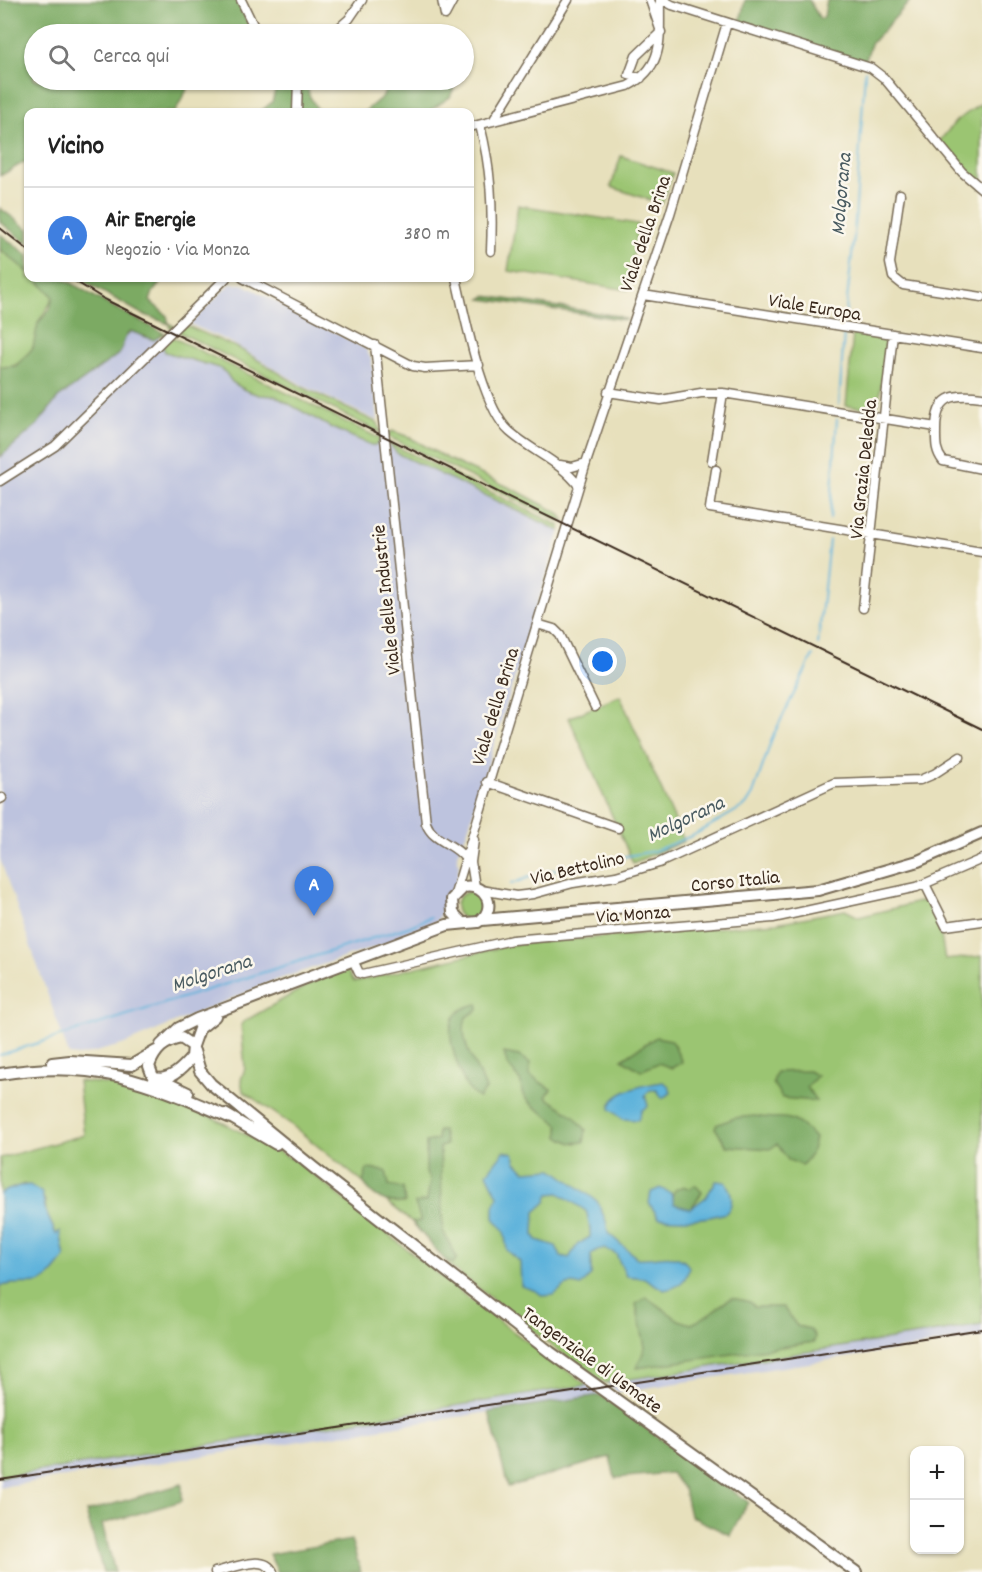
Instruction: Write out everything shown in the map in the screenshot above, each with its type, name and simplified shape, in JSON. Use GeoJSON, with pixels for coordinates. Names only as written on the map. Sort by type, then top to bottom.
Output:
{"type":"FeatureCollection","features":[{"type":"Feature","properties":{"kind":"main road","name":"Corso Italia"},"geometry":{"type":"LineString","coordinates":[[482,920],[818,890],[918,861],[982,833]]}},
{"type":"Feature","properties":{"kind":"main road"},"geometry":{"type":"LineString","coordinates":[[428,934],[443,918],[453,899],[464,887],[478,889],[489,904],[519,915]]}},
{"type":"Feature","properties":{"kind":"main road"},"geometry":{"type":"LineString","coordinates":[[453,899],[455,917],[463,923]]}},
{"type":"Feature","properties":{"kind":"main road"},"geometry":{"type":"LineString","coordinates":[[157,1078],[149,1066],[159,1048],[178,1028],[447,925],[473,924],[482,920],[489,904]]}},
{"type":"Feature","properties":{"kind":"main road"},"geometry":{"type":"LineString","coordinates":[[157,1078],[184,1066],[202,1026],[224,1009]]}},
{"type":"Feature","properties":{"kind":"main road"},"geometry":{"type":"LineString","coordinates":[[14,1072],[63,1061],[132,1065],[159,1048],[181,1038],[193,1048],[200,1071],[211,1084],[314,1168]]}},
{"type":"Feature","properties":{"kind":"main road"},"geometry":{"type":"LineString","coordinates":[[0,1074],[59,1068],[157,1078],[231,1118],[314,1168]]}},
{"type":"Feature","properties":{"kind":"main road"},"geometry":{"type":"LineString","coordinates":[[92,1071],[123,1076],[153,1085],[231,1118]]}},
{"type":"Feature","properties":{"kind":"main road","name":"Tangenziale di Usmate"},"geometry":{"type":"LineString","coordinates":[[314,1168],[550,1352],[856,1572]]}},
{"type":"Feature","properties":{"kind":"street"},"geometry":{"type":"LineString","coordinates":[[241,0],[253,24]]}},
{"type":"Feature","properties":{"kind":"street"},"geometry":{"type":"LineString","coordinates":[[343,24],[362,0]]}},
{"type":"Feature","properties":{"kind":"street"},"geometry":{"type":"LineString","coordinates":[[442,0],[445,15],[453,0]]}},
{"type":"Feature","properties":{"kind":"street"},"geometry":{"type":"LineString","coordinates":[[493,121],[568,0]]}},
{"type":"Feature","properties":{"kind":"street"},"geometry":{"type":"LineString","coordinates":[[650,0],[661,32]]}},
{"type":"Feature","properties":{"kind":"street"},"geometry":{"type":"LineString","coordinates":[[474,126],[628,86],[641,78],[655,61],[661,32],[661,0],[864,64],[877,72],[962,172],[982,189]]}},
{"type":"Feature","properties":{"kind":"street","name":"Viale della Brina"},"geometry":{"type":"LineString","coordinates":[[478,889],[468,860],[467,847],[589,452],[639,300],[643,295],[644,283],[670,214],[728,23]]}},
{"type":"Feature","properties":{"kind":"street"},"geometry":{"type":"LineString","coordinates":[[641,78],[629,75],[636,56],[661,32]]}},
{"type":"Feature","properties":{"kind":"street"},"geometry":{"type":"LineString","coordinates":[[297,108],[298,90]]}},
{"type":"Feature","properties":{"kind":"street"},"geometry":{"type":"LineString","coordinates":[[480,124],[488,158],[493,196],[491,251]]}},
{"type":"Feature","properties":{"kind":"street"},"geometry":{"type":"LineString","coordinates":[[900,194],[890,263],[893,277],[903,285],[982,297]]}},
{"type":"Feature","properties":{"kind":"street"},"geometry":{"type":"LineString","coordinates":[[0,481],[55,446],[222,282]]}},
{"type":"Feature","properties":{"kind":"street"},"geometry":{"type":"LineString","coordinates":[[253,282],[419,368],[479,365]]}},
{"type":"Feature","properties":{"kind":"street"},"geometry":{"type":"LineString","coordinates":[[457,282],[487,398],[505,427],[560,465],[579,486]]}},
{"type":"Feature","properties":{"kind":"street","name":"Viale Europa"},"geometry":{"type":"LineString","coordinates":[[643,295],[982,348]]}},
{"type":"Feature","properties":{"kind":"street","name":"Via Grazia Deledda"},"geometry":{"type":"LineString","coordinates":[[863,608],[893,334]]}},
{"type":"Feature","properties":{"kind":"street","name":"Viale delle Industrie"},"geometry":{"type":"LineString","coordinates":[[375,345],[426,823],[429,831],[468,860]]}},
{"type":"Feature","properties":{"kind":"street"},"geometry":{"type":"LineString","coordinates":[[608,393],[661,400],[701,393],[723,393],[936,427]]}},
{"type":"Feature","properties":{"kind":"street"},"geometry":{"type":"LineString","coordinates":[[723,393],[710,508],[982,552]]}},
{"type":"Feature","properties":{"kind":"street"},"geometry":{"type":"LineString","coordinates":[[982,397],[964,394],[951,396],[941,404],[937,412],[936,427],[936,447],[942,461],[982,469]]}},
{"type":"Feature","properties":{"kind":"street"},"geometry":{"type":"LineString","coordinates":[[560,465],[572,467],[586,463]]}},
{"type":"Feature","properties":{"kind":"street"},"geometry":{"type":"LineString","coordinates":[[537,624],[554,629],[561,635],[595,707]]}},
{"type":"Feature","properties":{"kind":"street","name":"Via Bettolino"},"geometry":{"type":"LineString","coordinates":[[478,889],[516,896],[533,894],[645,868],[834,783],[920,780],[934,774],[960,756]]}},
{"type":"Feature","properties":{"kind":"street"},"geometry":{"type":"LineString","coordinates":[[487,782],[618,828]]}},
{"type":"Feature","properties":{"kind":"street","name":"Viale della Brina"},"geometry":{"type":"LineString","coordinates":[[453,899],[468,860],[476,820]]}},
{"type":"Feature","properties":{"kind":"street"},"geometry":{"type":"LineString","coordinates":[[446,844],[467,847]]}},
{"type":"Feature","properties":{"kind":"street","name":"Via Monza"},"geometry":{"type":"LineString","coordinates":[[353,960],[359,973],[363,975],[512,939],[773,918],[846,904],[925,884],[982,859]]}},
{"type":"Feature","properties":{"kind":"street"},"geometry":{"type":"LineString","coordinates":[[925,884],[946,926],[982,921]]}},
{"type":"Feature","properties":{"kind":"street"},"geometry":{"type":"LineString","coordinates":[[489,904],[500,892]]}},
{"type":"Feature","properties":{"kind":"street"},"geometry":{"type":"LineString","coordinates":[[215,1572],[261,1562],[268,1565],[273,1572]]}},
{"type":"Feature","properties":{"kind":"shaded area"},"geometry":{"type":"Polygon","coordinates":[[[230,284],[243,284],[366,349],[372,361],[378,421],[304,386],[232,343],[190,324],[230,284]]]}},
{"type":"Feature","properties":{"kind":"shaded area"},"geometry":{"type":"Polygon","coordinates":[[[131,331],[159,338],[166,352],[219,368],[232,382],[245,390],[259,395],[275,396],[353,438],[371,445],[376,445],[381,439],[398,454],[560,531],[467,832],[457,854],[459,866],[456,882],[437,921],[409,936],[273,981],[122,1045],[80,1056],[69,1055],[0,859],[0,457],[37,425],[58,398],[120,353],[125,338],[131,331]]]}},
{"type":"Feature","properties":{"kind":"shaded area"},"geometry":{"type":"Polygon","coordinates":[[[982,1325],[982,1337],[618,1392],[605,1383],[982,1325]]]}},
{"type":"Feature","properties":{"kind":"shaded area"},"geometry":{"type":"Polygon","coordinates":[[[587,1385],[600,1395],[0,1487],[0,1477],[587,1385]]]}},
{"type":"Feature","properties":{"kind":"green space"},"geometry":{"type":"Polygon","coordinates":[[[0,0],[236,0],[248,24],[24,24],[24,90],[187,90],[177,108],[24,108],[24,162],[0,176],[0,0]]]}},
{"type":"Feature","properties":{"kind":"green space"},"geometry":{"type":"Polygon","coordinates":[[[745,0],[809,0],[820,19],[824,17],[827,0],[911,0],[871,44],[864,64],[739,26],[745,0]]]}},
{"type":"Feature","properties":{"kind":"green space"},"geometry":{"type":"Polygon","coordinates":[[[275,90],[308,90],[317,108],[265,108],[272,102],[275,90]]]}},
{"type":"Feature","properties":{"kind":"green space"},"geometry":{"type":"Polygon","coordinates":[[[386,90],[453,90],[450,97],[434,108],[369,108],[383,96],[386,90]]]}},
{"type":"Feature","properties":{"kind":"green space"},"geometry":{"type":"Polygon","coordinates":[[[982,103],[982,189],[938,143],[956,121],[982,103]]]}},
{"type":"Feature","properties":{"kind":"green space"},"geometry":{"type":"Polygon","coordinates":[[[621,156],[673,173],[662,204],[611,187],[621,156]]]}},
{"type":"Feature","properties":{"kind":"green space"},"geometry":{"type":"Polygon","coordinates":[[[518,205],[638,224],[628,290],[508,271],[518,205]]]}},
{"type":"Feature","properties":{"kind":"green space"},"geometry":{"type":"Polygon","coordinates":[[[0,208],[24,226],[24,241],[0,222],[0,208]]]}},
{"type":"Feature","properties":{"kind":"green space"},"geometry":{"type":"Polygon","coordinates":[[[0,234],[24,252],[24,269],[0,249],[0,234]]]}},
{"type":"Feature","properties":{"kind":"green space"},"geometry":{"type":"Polygon","coordinates":[[[0,249],[24,269],[24,282],[39,282],[53,296],[39,321],[35,342],[28,354],[13,366],[0,367],[0,249]]]}},
{"type":"Feature","properties":{"kind":"green space"},"geometry":{"type":"Polygon","coordinates":[[[39,282],[70,282],[164,333],[154,340],[130,331],[120,353],[58,398],[37,425],[0,457],[0,367],[16,366],[33,348],[38,323],[50,309],[53,296],[39,282]]]}},
{"type":"Feature","properties":{"kind":"green space"},"geometry":{"type":"Polygon","coordinates":[[[85,282],[161,282],[153,292],[150,301],[167,316],[169,324],[140,313],[85,282]]]}},
{"type":"Feature","properties":{"kind":"green space"},"geometry":{"type":"Polygon","coordinates":[[[486,296],[618,316],[627,320],[481,299],[486,296]]]}},
{"type":"Feature","properties":{"kind":"green space"},"geometry":{"type":"Polygon","coordinates":[[[170,324],[177,328],[183,324],[240,349],[302,387],[378,423],[381,433],[169,327],[170,324]]]}},
{"type":"Feature","properties":{"kind":"green space"},"geometry":{"type":"Polygon","coordinates":[[[164,333],[381,439],[376,445],[371,445],[332,428],[275,396],[259,395],[245,390],[232,382],[219,368],[165,352],[162,344],[164,333]]]}},
{"type":"Feature","properties":{"kind":"green space"},"geometry":{"type":"Polygon","coordinates":[[[853,334],[886,339],[879,403],[874,409],[846,406],[853,334]]]}},
{"type":"Feature","properties":{"kind":"green space"},"geometry":{"type":"Polygon","coordinates":[[[392,431],[409,437],[448,459],[517,491],[559,513],[565,521],[558,520],[387,436],[392,431]]]}},
{"type":"Feature","properties":{"kind":"green space"},"geometry":{"type":"Polygon","coordinates":[[[387,442],[560,526],[560,531],[398,454],[387,442]]]}},
{"type":"Feature","properties":{"kind":"green space"},"geometry":{"type":"Polygon","coordinates":[[[620,696],[684,841],[633,863],[569,718],[620,696]]]}},
{"type":"Feature","properties":{"kind":"green space"},"geometry":{"type":"Polygon","coordinates":[[[470,892],[480,896],[484,906],[480,916],[470,920],[460,916],[456,906],[460,896],[470,892]]]}},
{"type":"Feature","properties":{"kind":"green space"},"geometry":{"type":"Polygon","coordinates":[[[927,900],[940,929],[945,960],[982,956],[982,1325],[605,1383],[556,1349],[451,1267],[412,1222],[289,1123],[243,1091],[241,1080],[245,1068],[241,1025],[243,1022],[322,977],[346,968],[354,982],[515,944],[776,923],[845,910],[859,917],[927,900]]]}},
{"type":"Feature","properties":{"kind":"green space"},"geometry":{"type":"Polygon","coordinates":[[[478,1004],[478,1010],[466,1017],[464,1036],[486,1089],[479,1098],[470,1091],[465,1083],[450,1034],[454,1018],[459,1012],[478,1004]]]}},
{"type":"Feature","properties":{"kind":"green space"},"geometry":{"type":"Polygon","coordinates":[[[656,1037],[671,1040],[682,1062],[672,1068],[658,1063],[641,1071],[622,1059],[656,1037]]]}},
{"type":"Feature","properties":{"kind":"green space"},"geometry":{"type":"Polygon","coordinates":[[[504,1053],[519,1056],[530,1063],[529,1075],[551,1089],[546,1097],[574,1116],[586,1130],[584,1142],[572,1143],[559,1137],[559,1126],[523,1095],[520,1081],[509,1067],[504,1053]]]}},
{"type":"Feature","properties":{"kind":"green space"},"geometry":{"type":"Polygon","coordinates":[[[809,1071],[817,1076],[807,1087],[816,1101],[782,1098],[773,1083],[776,1072],[809,1071]]]}},
{"type":"Feature","properties":{"kind":"green space"},"geometry":{"type":"Polygon","coordinates":[[[78,1081],[126,1086],[157,1093],[216,1119],[296,1161],[482,1309],[587,1385],[0,1477],[0,1286],[17,1282],[59,1232],[56,1234],[46,1212],[45,1200],[24,1184],[0,1193],[0,1158],[84,1135],[78,1081]]]}},
{"type":"Feature","properties":{"kind":"green space"},"geometry":{"type":"Polygon","coordinates":[[[755,1116],[788,1119],[801,1125],[815,1138],[811,1155],[802,1165],[788,1160],[777,1144],[770,1149],[727,1146],[715,1128],[716,1125],[734,1118],[755,1116]]]}},
{"type":"Feature","properties":{"kind":"green space"},"geometry":{"type":"Polygon","coordinates":[[[438,1131],[443,1131],[446,1145],[440,1147],[443,1231],[457,1258],[453,1264],[444,1259],[412,1222],[421,1221],[415,1203],[427,1201],[430,1179],[426,1173],[426,1142],[437,1140],[438,1131]]]}},
{"type":"Feature","properties":{"kind":"green space"},"geometry":{"type":"Polygon","coordinates":[[[367,1169],[386,1171],[389,1185],[403,1188],[405,1203],[385,1201],[371,1192],[363,1182],[367,1169]]]}},
{"type":"Feature","properties":{"kind":"green space"},"geometry":{"type":"Polygon","coordinates":[[[695,1185],[702,1192],[690,1210],[674,1204],[672,1196],[675,1190],[683,1186],[690,1189],[695,1185]]]}},
{"type":"Feature","properties":{"kind":"green space"},"geometry":{"type":"Polygon","coordinates":[[[646,1297],[679,1320],[691,1324],[732,1298],[750,1302],[755,1307],[783,1307],[797,1326],[810,1329],[815,1336],[814,1342],[637,1368],[645,1347],[636,1304],[646,1297]]]}},
{"type":"Feature","properties":{"kind":"green space"},"geometry":{"type":"Polygon","coordinates":[[[600,1395],[748,1502],[730,1535],[690,1516],[684,1489],[671,1473],[615,1478],[610,1457],[508,1487],[489,1412],[600,1395]]]}},
{"type":"Feature","properties":{"kind":"green space"},"geometry":{"type":"Polygon","coordinates":[[[182,1484],[182,1501],[102,1524],[115,1572],[103,1572],[86,1512],[182,1484]]]}},
{"type":"Feature","properties":{"kind":"green space"},"geometry":{"type":"Polygon","coordinates":[[[351,1540],[361,1572],[278,1572],[269,1554],[351,1540]]]}},
{"type":"Feature","properties":{"kind":"water"},"geometry":{"type":"Polygon","coordinates":[[[663,1082],[669,1086],[671,1093],[662,1098],[657,1090],[650,1090],[645,1095],[648,1106],[642,1110],[638,1120],[623,1119],[610,1109],[616,1097],[623,1093],[663,1082]]]}},
{"type":"Feature","properties":{"kind":"water"},"geometry":{"type":"Polygon","coordinates":[[[504,1151],[513,1153],[516,1162],[525,1171],[553,1169],[597,1201],[606,1221],[608,1233],[637,1258],[666,1256],[679,1258],[685,1262],[689,1267],[684,1280],[674,1288],[664,1290],[644,1278],[626,1276],[616,1254],[603,1249],[591,1255],[591,1275],[581,1286],[569,1285],[554,1295],[543,1296],[521,1286],[520,1262],[507,1250],[504,1231],[494,1218],[494,1207],[498,1196],[487,1173],[504,1151]],[[559,1193],[549,1194],[546,1202],[535,1212],[534,1235],[537,1240],[556,1246],[561,1256],[569,1258],[578,1244],[590,1237],[586,1211],[559,1193]]]}},
{"type":"Feature","properties":{"kind":"water"},"geometry":{"type":"Polygon","coordinates":[[[716,1181],[725,1182],[731,1193],[731,1206],[726,1213],[693,1219],[659,1218],[649,1203],[651,1192],[660,1188],[671,1193],[674,1204],[690,1209],[706,1197],[716,1181]]]}},
{"type":"Feature","properties":{"kind":"water"},"geometry":{"type":"Polygon","coordinates":[[[30,1185],[42,1193],[46,1212],[56,1234],[60,1231],[65,1257],[43,1281],[0,1286],[0,1193],[19,1186],[30,1185]]]}},
{"type":"Feature","properties":{"kind":"waterway","name":"Molgorana"},"geometry":{"type":"LineString","coordinates":[[845,319],[854,236],[865,71]]}},
{"type":"Feature","properties":{"kind":"waterway","name":"Molgorana"},"geometry":{"type":"LineString","coordinates":[[839,405],[844,331]]}},
{"type":"Feature","properties":{"kind":"waterway","name":"Molgorana"},"geometry":{"type":"LineString","coordinates":[[830,519],[837,419]]}},
{"type":"Feature","properties":{"kind":"waterway","name":"Molgorana"},"geometry":{"type":"LineString","coordinates":[[818,645],[829,540]]}},
{"type":"Feature","properties":{"kind":"waterway","name":"Molgorana"},"geometry":{"type":"LineString","coordinates":[[511,884],[543,872],[654,851],[694,835],[746,805],[753,794],[773,736],[813,655]]}},
{"type":"Feature","properties":{"kind":"waterway","name":"Molgorana"},"geometry":{"type":"LineString","coordinates":[[0,1055],[408,927],[431,917]]}},
{"type":"Feature","properties":{"kind":"railway"},"geometry":{"type":"LineString","coordinates":[[0,228],[24,247]]}},
{"type":"Feature","properties":{"kind":"railway"},"geometry":{"type":"LineString","coordinates":[[76,282],[104,299],[982,729]]}},
{"type":"Feature","properties":{"kind":"railway"},"geometry":{"type":"LineString","coordinates":[[0,1480],[982,1329]]}},
{"type":"Feature","properties":{"kind":"place","name":"Air Energie"},"geometry":{"type":"Point","coordinates":[314,916]}}]}
